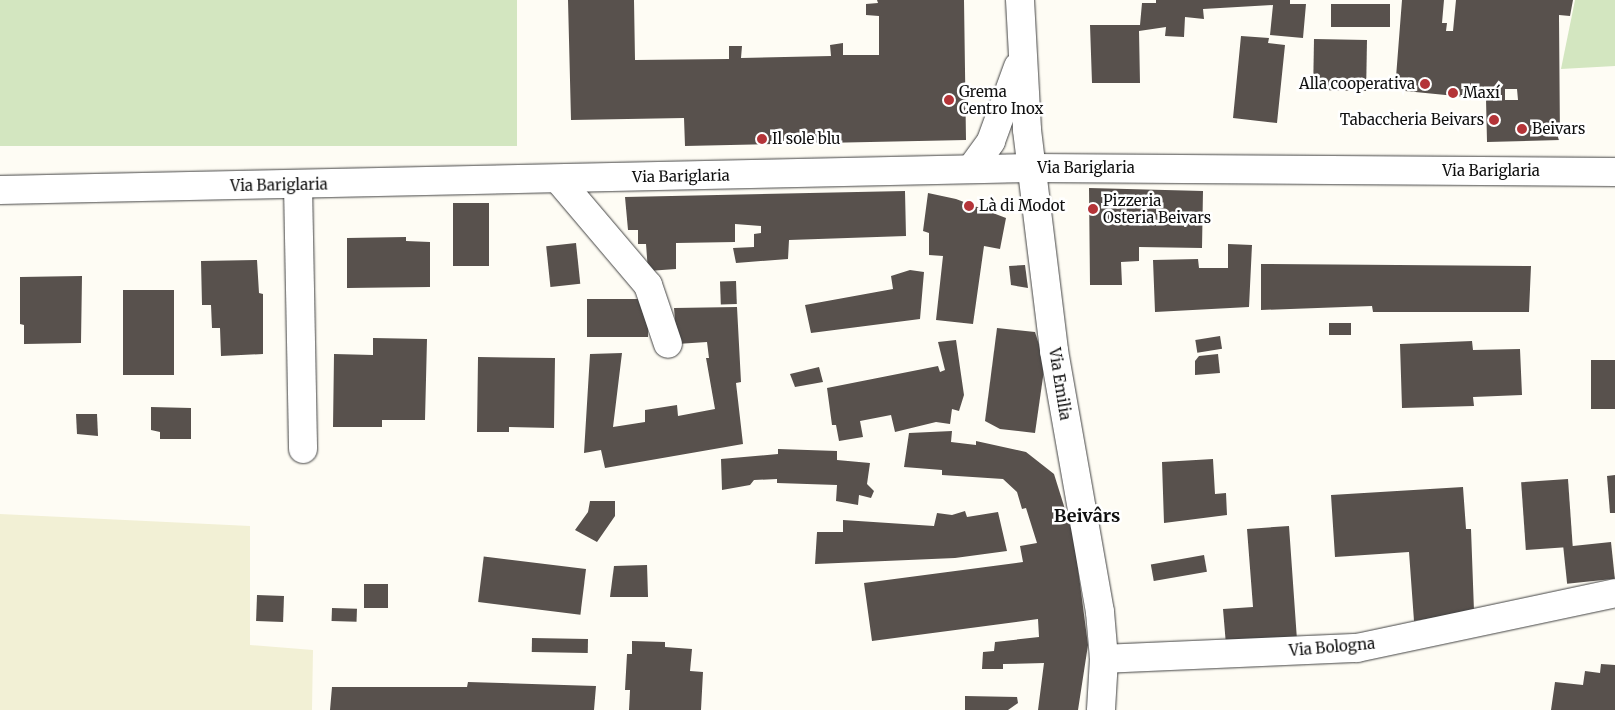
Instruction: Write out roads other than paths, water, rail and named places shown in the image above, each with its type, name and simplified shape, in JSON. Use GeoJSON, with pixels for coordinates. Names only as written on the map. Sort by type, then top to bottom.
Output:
{"type":"FeatureCollection","features":[{"type":"Feature","properties":{"kind":"street","name":"Via Emilia"},"geometry":{"type":"LineString","coordinates":[[1020,0],[1026,130],[1033,168],[1054,351],[1100,612],[1104,659],[1101,710]]}},
{"type":"Feature","properties":{"kind":"street","name":"Via Emilia"},"geometry":{"type":"LineString","coordinates":[[971,169],[991,141],[1022,56]]}},
{"type":"Feature","properties":{"kind":"street","name":"Via Bariglaria"},"geometry":{"type":"LineString","coordinates":[[0,190],[1033,168],[1615,172]]}},
{"type":"Feature","properties":{"kind":"street"},"geometry":{"type":"LineString","coordinates":[[558,179],[648,285],[668,344]]}},
{"type":"Feature","properties":{"kind":"street"},"geometry":{"type":"LineString","coordinates":[[298,185],[303,448]]}},
{"type":"Feature","properties":{"kind":"street","name":"Via Bologna"},"geometry":{"type":"LineString","coordinates":[[1104,659],[1357,648],[1615,593]]}},
{"type":"Feature","properties":{"kind":"place","name":"Alla cooperativa"},"geometry":{"type":"Point","coordinates":[1425,84]}},
{"type":"Feature","properties":{"kind":"place","name":"Maxí"},"geometry":{"type":"Point","coordinates":[1453,93]}},
{"type":"Feature","properties":{"kind":"place","name":"Grema Centro Inox"},"geometry":{"type":"Point","coordinates":[949,100]}},
{"type":"Feature","properties":{"kind":"place","name":"Tabaccheria Beivars"},"geometry":{"type":"Point","coordinates":[1494,120]}},
{"type":"Feature","properties":{"kind":"place","name":"Beivars"},"geometry":{"type":"Point","coordinates":[1522,129]}},
{"type":"Feature","properties":{"kind":"place","name":"Il sole blu"},"geometry":{"type":"Point","coordinates":[762,139]}},
{"type":"Feature","properties":{"kind":"place","name":"Là di Modot"},"geometry":{"type":"Point","coordinates":[969,206]}},
{"type":"Feature","properties":{"kind":"place","name":"Pizzeria Osteria Beivars"},"geometry":{"type":"Point","coordinates":[1093,209]}},
{"type":"Feature","properties":{"kind":"district","name":"Beivârs"},"geometry":{"type":"Point","coordinates":[1087,516]}}]}
